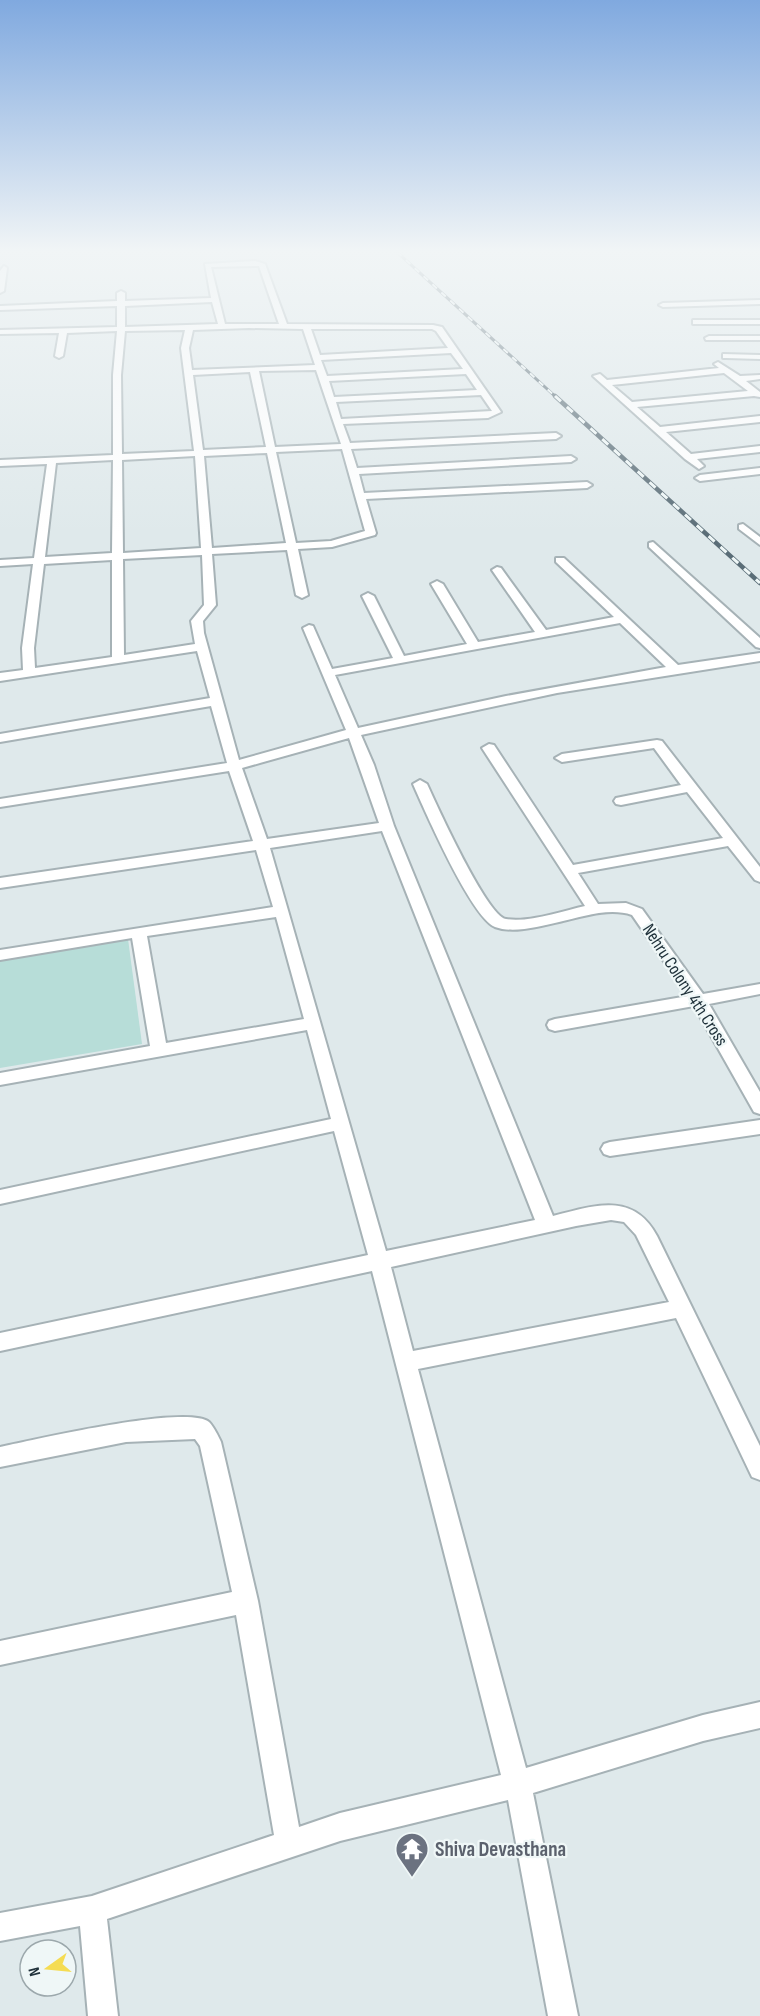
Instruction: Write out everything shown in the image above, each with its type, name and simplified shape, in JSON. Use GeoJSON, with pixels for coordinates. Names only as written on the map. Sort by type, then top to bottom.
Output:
{"type":"FeatureCollection","features":[{"type":"Feature","properties":{"kind":"street"},"geometry":{"type":"LineString","coordinates":[[59,356],[61,346]]}},
{"type":"Feature","properties":{"kind":"street"},"geometry":{"type":"LineString","coordinates":[[118,660],[117,368],[120,346]]}},
{"type":"Feature","properties":{"kind":"street"},"geometry":{"type":"LineString","coordinates":[[185,346],[200,455],[210,605],[197,621],[202,647],[234,765],[282,910],[406,1362],[517,1784],[563,2016]]}},
{"type":"Feature","properties":{"kind":"street"},"geometry":{"type":"LineString","coordinates":[[0,563],[332,544],[371,533],[346,446],[313,346]]}},
{"type":"Feature","properties":{"kind":"street"},"geometry":{"type":"LineString","coordinates":[[338,422],[494,414],[496,410],[451,346]]}},
{"type":"Feature","properties":{"kind":"street"},"geometry":{"type":"LineString","coordinates":[[188,373],[454,350]]}},
{"type":"Feature","properties":{"kind":"street"},"geometry":{"type":"LineString","coordinates":[[726,356],[760,357]]}},
{"type":"Feature","properties":{"kind":"street"},"geometry":{"type":"LineString","coordinates":[[715,362],[758,394]]}},
{"type":"Feature","properties":{"kind":"street"},"geometry":{"type":"LineString","coordinates":[[254,369],[302,595]]}},
{"type":"Feature","properties":{"kind":"street"},"geometry":{"type":"LineString","coordinates":[[699,466],[601,379],[726,370]]}},
{"type":"Feature","properties":{"kind":"street"},"geometry":{"type":"LineString","coordinates":[[323,379],[469,371]]}},
{"type":"Feature","properties":{"kind":"street"},"geometry":{"type":"LineString","coordinates":[[738,380],[760,378]]}},
{"type":"Feature","properties":{"kind":"street"},"geometry":{"type":"LineString","coordinates":[[330,400],[484,392]]}},
{"type":"Feature","properties":{"kind":"street"},"geometry":{"type":"LineString","coordinates":[[630,405],[758,394]]}},
{"type":"Feature","properties":{"kind":"street"},"geometry":{"type":"LineString","coordinates":[[658,430],[760,419]]}},
{"type":"Feature","properties":{"kind":"street"},"geometry":{"type":"LineString","coordinates":[[0,463],[556,436]]}},
{"type":"Feature","properties":{"kind":"street"},"geometry":{"type":"LineString","coordinates":[[688,457],[760,449]]}},
{"type":"Feature","properties":{"kind":"street"},"geometry":{"type":"LineString","coordinates":[[353,471],[571,459]]}},
{"type":"Feature","properties":{"kind":"street"},"geometry":{"type":"LineString","coordinates":[[29,673],[28,648],[52,461]]}},
{"type":"Feature","properties":{"kind":"street"},"geometry":{"type":"LineString","coordinates":[[700,478],[760,471]]}},
{"type":"Feature","properties":{"kind":"street"},"geometry":{"type":"LineString","coordinates":[[361,496],[587,485]]}},
{"type":"Feature","properties":{"kind":"street"},"geometry":{"type":"LineString","coordinates":[[743,527],[760,542]]}},
{"type":"Feature","properties":{"kind":"street"},"geometry":{"type":"LineString","coordinates":[[653,545],[760,644]]}},
{"type":"Feature","properties":{"kind":"street"},"geometry":{"type":"LineString","coordinates":[[560,560],[675,669]]}},
{"type":"Feature","properties":{"kind":"street"},"geometry":{"type":"LineString","coordinates":[[497,570],[543,634]]}},
{"type":"Feature","properties":{"kind":"street"},"geometry":{"type":"LineString","coordinates":[[437,584],[474,646]]}},
{"type":"Feature","properties":{"kind":"street"},"geometry":{"type":"LineString","coordinates":[[368,596],[400,660]]}},
{"type":"Feature","properties":{"kind":"street"},"geometry":{"type":"LineString","coordinates":[[328,673],[623,619]]}},
{"type":"Feature","properties":{"kind":"street"},"geometry":{"type":"LineString","coordinates":[[309,628],[354,733],[387,826],[547,1224]]}},
{"type":"Feature","properties":{"kind":"street"},"geometry":{"type":"LineString","coordinates":[[0,677],[202,647]]}},
{"type":"Feature","properties":{"kind":"street"},"geometry":{"type":"LineString","coordinates":[[0,803],[234,765],[281,755],[354,733],[510,698],[675,669],[760,657]]}},
{"type":"Feature","properties":{"kind":"street"},"geometry":{"type":"LineString","coordinates":[[0,738],[216,701]]}},
{"type":"Feature","properties":{"kind":"street"},"geometry":{"type":"LineString","coordinates":[[562,758],[657,744],[760,877]]}},
{"type":"Feature","properties":{"kind":"street"},"geometry":{"type":"LineString","coordinates":[[420,784],[458,861],[489,915],[497,923],[525,922],[594,909],[489,748]]}},
{"type":"Feature","properties":{"kind":"street"},"geometry":{"type":"LineString","coordinates":[[621,801],[690,787]]}},
{"type":"Feature","properties":{"kind":"street"},"geometry":{"type":"LineString","coordinates":[[0,883],[387,826]]}},
{"type":"Feature","properties":{"kind":"street"},"geometry":{"type":"LineString","coordinates":[[569,870],[732,841]]}},
{"type":"Feature","properties":{"kind":"street","name":"Nehru Colony 4th Cross"},"geometry":{"type":"LineString","coordinates":[[594,909],[626,908],[637,912],[698,999],[760,1107]]}},
{"type":"Feature","properties":{"kind":"street"},"geometry":{"type":"LineString","coordinates":[[0,956],[282,910]]}},
{"type":"Feature","properties":{"kind":"street"},"geometry":{"type":"LineString","coordinates":[[139,932],[159,1049]]}},
{"type":"Feature","properties":{"kind":"street"},"geometry":{"type":"LineString","coordinates":[[555,1025],[760,989]]}},
{"type":"Feature","properties":{"kind":"street"},"geometry":{"type":"LineString","coordinates":[[0,1079],[313,1023]]}},
{"type":"Feature","properties":{"kind":"street"},"geometry":{"type":"LineString","coordinates":[[0,1197],[341,1123]]}},
{"type":"Feature","properties":{"kind":"street"},"geometry":{"type":"LineString","coordinates":[[610,1149],[760,1127]]}},
{"type":"Feature","properties":{"kind":"street"},"geometry":{"type":"LineString","coordinates":[[0,1342],[547,1224],[612,1213],[626,1214],[638,1223],[647,1236],[760,1470]]}},
{"type":"Feature","properties":{"kind":"street"},"geometry":{"type":"LineString","coordinates":[[406,1362],[681,1308]]}},
{"type":"Feature","properties":{"kind":"street"},"geometry":{"type":"LineString","coordinates":[[0,1457],[147,1429],[175,1426],[201,1429],[210,1442],[246,1601],[289,1845]]}},
{"type":"Feature","properties":{"kind":"street"},"geometry":{"type":"LineString","coordinates":[[0,1653],[246,1601]]}},
{"type":"Feature","properties":{"kind":"street"},"geometry":{"type":"LineString","coordinates":[[0,1928],[92,1910],[340,1827],[517,1784],[703,1728],[760,1715]]}},
{"type":"Feature","properties":{"kind":"street"},"geometry":{"type":"LineString","coordinates":[[92,1910],[103,2016]]}},
{"type":"Feature","properties":{"kind":"green space"},"geometry":{"type":"Polygon","coordinates":[[[128,939],[142,1044],[0,1068],[0,958],[128,939]]]}},
{"type":"Feature","properties":{"kind":"railway"},"geometry":{"type":"LineString","coordinates":[[500,346],[557,398]]}},
{"type":"Feature","properties":{"kind":"railway"},"geometry":{"type":"LineString","coordinates":[[555,396],[760,583]]}},
{"type":"Feature","properties":{"kind":"place","name":"Shiva Devasthana"},"geometry":{"type":"Point","coordinates":[412,1878]}}]}
